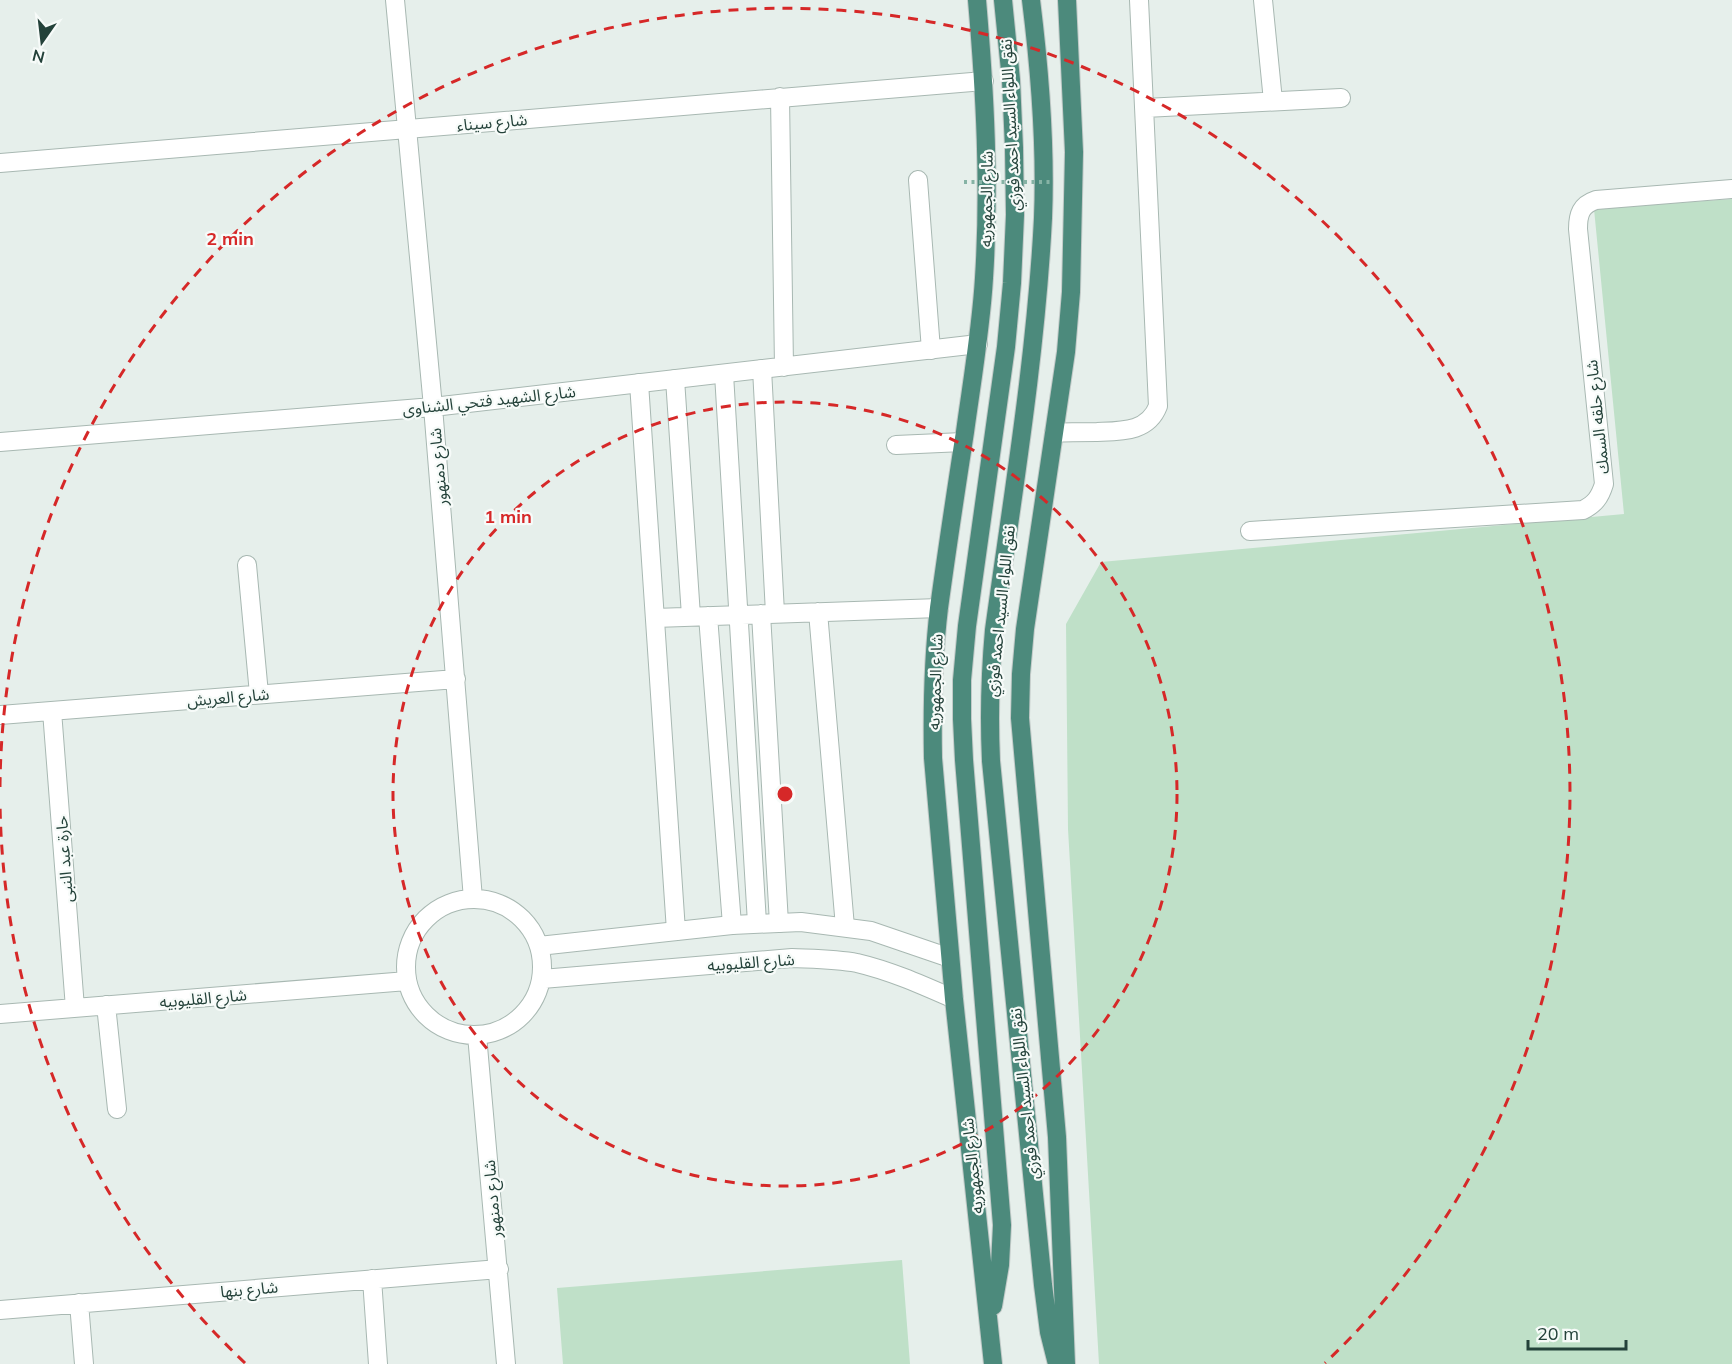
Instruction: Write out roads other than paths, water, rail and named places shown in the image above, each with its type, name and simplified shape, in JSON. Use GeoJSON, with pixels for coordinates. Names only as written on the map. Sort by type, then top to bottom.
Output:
{"type":"FeatureCollection","features":[{"type":"Feature","properties":{"kind":"highway","name":"شارع الجمهوريه"},"geometry":{"type":"LineString","coordinates":[[977,0],[987,147],[984,279],[978,344],[939,608],[933,682],[933,758],[954,999],[993,1364]]}},
{"type":"Feature","properties":{"kind":"highway","name":"نفق اللواء السيد احمد فوزي"},"geometry":{"type":"LineString","coordinates":[[989,1325],[1000,1265],[1002,1225],[964,760],[962,690],[967,627],[1006,347],[1011,283],[1015,215],[1014,148],[1011,80],[1003,0]]}},
{"type":"Feature","properties":{"kind":"highway","name":"نفق اللواء السيد احمد فوزي"},"geometry":{"type":"LineString","coordinates":[[1031,0],[1041,79],[1043,217],[1034,349],[994,630],[990,676],[990,717],[991,761],[1045,1308],[1057,1364]]}},
{"type":"Feature","properties":{"kind":"highway"},"geometry":{"type":"LineString","coordinates":[[1066,1364],[1057,1137],[1020,718],[1025,628],[1067,340],[1074,230],[1074,152],[1067,0]]}},
{"type":"Feature","properties":{"kind":"street","name":"شارع دمنهور"},"geometry":{"type":"LineString","coordinates":[[395,0],[433,407],[473,899]]}},
{"type":"Feature","properties":{"kind":"street"},"geometry":{"type":"LineString","coordinates":[[1054,433],[1130,430],[1143,425],[1154,416],[1158,406],[1139,0]]}},
{"type":"Feature","properties":{"kind":"street"},"geometry":{"type":"LineString","coordinates":[[1263,0],[1273,101]]}},
{"type":"Feature","properties":{"kind":"street","name":"شارع سيناء"},"geometry":{"type":"LineString","coordinates":[[0,163],[984,81]]}},
{"type":"Feature","properties":{"kind":"street"},"geometry":{"type":"LineString","coordinates":[[780,97],[784,367]]}},
{"type":"Feature","properties":{"kind":"street"},"geometry":{"type":"LineString","coordinates":[[1145,108],[1341,98]]}},
{"type":"Feature","properties":{"kind":"street"},"geometry":{"type":"LineString","coordinates":[[918,180],[931,350]]}},
{"type":"Feature","properties":{"kind":"street","name":"شارع حلقه السمك"},"geometry":{"type":"LineString","coordinates":[[1250,531],[1583,510],[1593,505],[1601,495],[1604,484],[1578,229],[1580,211],[1586,204],[1596,200],[1732,189]]}},
{"type":"Feature","properties":{"kind":"street","name":"شارع الشهيد فتحي الشناوى"},"geometry":{"type":"LineString","coordinates":[[0,442],[433,407],[978,344]]}},
{"type":"Feature","properties":{"kind":"street"},"geometry":{"type":"LineString","coordinates":[[762,369],[779,922]]}},
{"type":"Feature","properties":{"kind":"street"},"geometry":{"type":"LineString","coordinates":[[724,374],[757,923]]}},
{"type":"Feature","properties":{"kind":"street"},"geometry":{"type":"LineString","coordinates":[[675,379],[732,925]]}},
{"type":"Feature","properties":{"kind":"street"},"geometry":{"type":"LineString","coordinates":[[639,383],[676,931]]}},
{"type":"Feature","properties":{"kind":"street"},"geometry":{"type":"LineString","coordinates":[[896,445],[963,442]]}},
{"type":"Feature","properties":{"kind":"street"},"geometry":{"type":"LineString","coordinates":[[247,565],[259,694]]}},
{"type":"Feature","properties":{"kind":"street"},"geometry":{"type":"LineString","coordinates":[[655,618],[939,608]]}},
{"type":"Feature","properties":{"kind":"street"},"geometry":{"type":"LineString","coordinates":[[818,612],[845,927]]}},
{"type":"Feature","properties":{"kind":"street","name":"شارع العريش"},"geometry":{"type":"LineString","coordinates":[[0,715],[456,679]]}},
{"type":"Feature","properties":{"kind":"street","name":"حارة عبد النبى"},"geometry":{"type":"LineString","coordinates":[[52,711],[75,1008]]}},
{"type":"Feature","properties":{"kind":"street"},"geometry":{"type":"LineString","coordinates":[[473,899],[490,901],[506,907],[526,924],[539,946],[542,980],[536,997],[526,1012],[512,1024],[495,1032],[477,1035],[458,1033],[440,1026],[425,1015],[414,999],[407,981],[405,964],[408,947],[421,925],[440,908],[456,901],[473,899]]}},
{"type":"Feature","properties":{"kind":"street"},"geometry":{"type":"LineString","coordinates":[[539,946],[732,925],[801,922],[845,927],[896,939],[950,958]]}},
{"type":"Feature","properties":{"kind":"street","name":"شارع القليوبيه"},"geometry":{"type":"LineString","coordinates":[[542,980],[792,958],[825,959],[857,963],[888,972],[954,999]]}},
{"type":"Feature","properties":{"kind":"street","name":"شارع القليوبيه"},"geometry":{"type":"LineString","coordinates":[[0,1014],[407,981]]}},
{"type":"Feature","properties":{"kind":"street"},"geometry":{"type":"LineString","coordinates":[[106,1005],[117,1109]]}},
{"type":"Feature","properties":{"kind":"street","name":"شارع دمنهور"},"geometry":{"type":"LineString","coordinates":[[477,1035],[506,1364]]}},
{"type":"Feature","properties":{"kind":"street","name":"شارع بنها"},"geometry":{"type":"LineString","coordinates":[[0,1310],[499,1269]]}},
{"type":"Feature","properties":{"kind":"street"},"geometry":{"type":"LineString","coordinates":[[372,1279],[378,1364]]}},
{"type":"Feature","properties":{"kind":"street"},"geometry":{"type":"LineString","coordinates":[[79,1303],[84,1364]]}}]}
